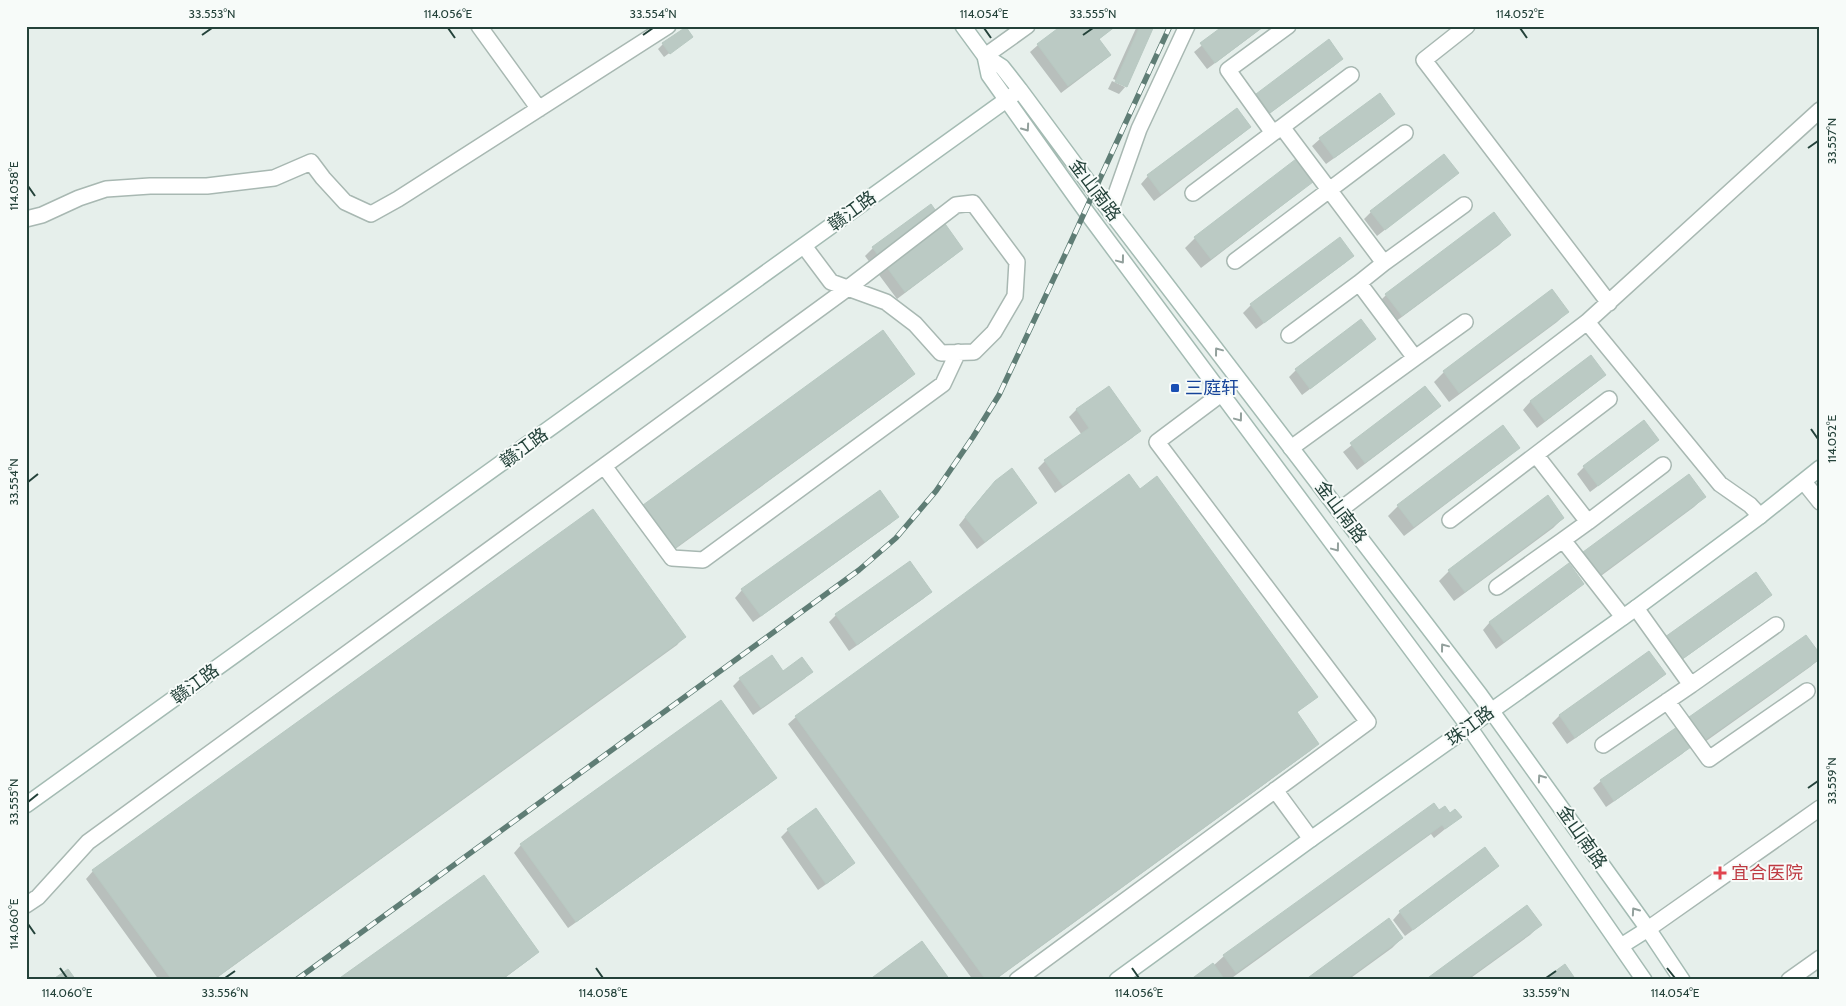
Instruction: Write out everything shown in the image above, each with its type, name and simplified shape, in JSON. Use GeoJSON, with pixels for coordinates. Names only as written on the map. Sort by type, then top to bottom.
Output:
{"type":"FeatureCollection","features":[{"type":"Feature","properties":{"kind":"street"},"geometry":{"type":"LineString","coordinates":[[479,26],[539,109]]}},
{"type":"Feature","properties":{"kind":"street"},"geometry":{"type":"LineString","coordinates":[[26,219],[42,215],[79,198],[106,189],[150,186],[207,186],[274,178],[311,162],[345,202],[371,214],[398,199],[668,26]]}},
{"type":"Feature","properties":{"kind":"street","name":"金山南路"},"geometry":{"type":"LineString","coordinates":[[963,26],[985,56],[1002,67],[1020,90],[1110,211],[1492,711],[1648,929],[1682,980]]}},
{"type":"Feature","properties":{"kind":"street"},"geometry":{"type":"LineString","coordinates":[[1110,211],[1139,129],[1187,26]]}},
{"type":"Feature","properties":{"kind":"street"},"geometry":{"type":"LineString","coordinates":[[1288,26],[1228,70],[1329,190],[1384,263]]}},
{"type":"Feature","properties":{"kind":"street"},"geometry":{"type":"LineString","coordinates":[[1467,26],[1424,60],[1609,303]]}},
{"type":"Feature","properties":{"kind":"street"},"geometry":{"type":"LineString","coordinates":[[985,56],[1025,27]]}},
{"type":"Feature","properties":{"kind":"street","name":"金山南路"},"geometry":{"type":"LineString","coordinates":[[985,56],[989,75],[1084,210],[1469,727],[1644,980]]}},
{"type":"Feature","properties":{"kind":"street"},"geometry":{"type":"LineString","coordinates":[[1193,193],[1351,75]]}},
{"type":"Feature","properties":{"kind":"street","name":"赣江路"},"geometry":{"type":"LineString","coordinates":[[26,804],[1020,90]]}},
{"type":"Feature","properties":{"kind":"street"},"geometry":{"type":"LineString","coordinates":[[1340,510],[1587,322],[1820,110]]}},
{"type":"Feature","properties":{"kind":"street"},"geometry":{"type":"LineString","coordinates":[[1235,261],[1405,133]]}},
{"type":"Feature","properties":{"kind":"street"},"geometry":{"type":"LineString","coordinates":[[26,906],[38,897],[88,842],[848,288],[956,205],[973,203],[1017,262],[1015,296],[994,332],[974,352],[941,353],[915,324],[886,302],[848,288],[831,282],[804,246]]}},
{"type":"Feature","properties":{"kind":"street"},"geometry":{"type":"LineString","coordinates":[[1289,335],[1464,205]]}},
{"type":"Feature","properties":{"kind":"street"},"geometry":{"type":"LineString","coordinates":[[1359,283],[1415,358]]}},
{"type":"Feature","properties":{"kind":"street"},"geometry":{"type":"LineString","coordinates":[[1291,448],[1466,322]]}},
{"type":"Feature","properties":{"kind":"street"},"geometry":{"type":"LineString","coordinates":[[1587,322],[1720,484],[1750,505],[1760,516]]}},
{"type":"Feature","properties":{"kind":"street"},"geometry":{"type":"LineString","coordinates":[[604,466],[672,558],[703,560],[943,384],[958,352]]}},
{"type":"Feature","properties":{"kind":"street"},"geometry":{"type":"LineString","coordinates":[[1017,980],[1368,722],[1157,442],[1221,394]]}},
{"type":"Feature","properties":{"kind":"street"},"geometry":{"type":"LineString","coordinates":[[1450,520],[1609,399]]}},
{"type":"Feature","properties":{"kind":"street"},"geometry":{"type":"LineString","coordinates":[[1536,454],[1588,522]]}},
{"type":"Feature","properties":{"kind":"street"},"geometry":{"type":"LineString","coordinates":[[1497,588],[1663,465]]}},
{"type":"Feature","properties":{"kind":"street","name":"珠江路"},"geometry":{"type":"LineString","coordinates":[[1117,980],[1636,608],[1760,516],[1820,468]]}},
{"type":"Feature","properties":{"kind":"street"},"geometry":{"type":"LineString","coordinates":[[1804,482],[1820,502]]}},
{"type":"Feature","properties":{"kind":"street"},"geometry":{"type":"LineString","coordinates":[[1563,540],[1623,617]]}},
{"type":"Feature","properties":{"kind":"street"},"geometry":{"type":"LineString","coordinates":[[1636,608],[1691,685]]}},
{"type":"Feature","properties":{"kind":"street"},"geometry":{"type":"LineString","coordinates":[[1603,745],[1776,625]]}},
{"type":"Feature","properties":{"kind":"street"},"geometry":{"type":"LineString","coordinates":[[1667,701],[1709,759],[1808,691]]}},
{"type":"Feature","properties":{"kind":"street"},"geometry":{"type":"LineString","coordinates":[[1275,790],[1312,839]]}},
{"type":"Feature","properties":{"kind":"street"},"geometry":{"type":"LineString","coordinates":[[1621,946],[1820,808]]}},
{"type":"Feature","properties":{"kind":"street"},"geometry":{"type":"LineString","coordinates":[[1789,980],[1820,958]]}},
{"type":"Feature","properties":{"kind":"building"},"geometry":{"type":"Polygon","coordinates":[[[1061,26],[1116,26],[1099,39],[1111,55],[1068,86],[1037,44],[1061,26]]]}},
{"type":"Feature","properties":{"kind":"building"},"geometry":{"type":"Polygon","coordinates":[[[1140,26],[1154,26],[1127,87],[1115,82],[1140,26]]]}},
{"type":"Feature","properties":{"kind":"building"},"geometry":{"type":"Polygon","coordinates":[[[1223,26],[1264,26],[1215,63],[1200,43],[1223,26]]]}},
{"type":"Feature","properties":{"kind":"building"},"geometry":{"type":"Polygon","coordinates":[[[686,27],[693,37],[670,54],[662,43],[686,27]]]}},
{"type":"Feature","properties":{"kind":"building"},"geometry":{"type":"Polygon","coordinates":[[[1329,39],[1343,59],[1270,113],[1256,94],[1329,39]]]}},
{"type":"Feature","properties":{"kind":"building"},"geometry":{"type":"Polygon","coordinates":[[[1380,93],[1395,114],[1334,158],[1319,138],[1380,93]]]}},
{"type":"Feature","properties":{"kind":"building"},"geometry":{"type":"Polygon","coordinates":[[[1237,108],[1251,127],[1161,194],[1147,175],[1237,108]]]}},
{"type":"Feature","properties":{"kind":"building"},"geometry":{"type":"Polygon","coordinates":[[[1444,154],[1459,173],[1385,230],[1370,211],[1444,154]]]}},
{"type":"Feature","properties":{"kind":"building"},"geometry":{"type":"Polygon","coordinates":[[[1296,159],[1313,182],[1211,259],[1194,237],[1296,159]]]}},
{"type":"Feature","properties":{"kind":"building"},"geometry":{"type":"Polygon","coordinates":[[[931,204],[963,249],[905,292],[872,247],[931,204]]]}},
{"type":"Feature","properties":{"kind":"building"},"geometry":{"type":"Polygon","coordinates":[[[1494,212],[1511,235],[1402,316],[1385,294],[1494,212]]]}},
{"type":"Feature","properties":{"kind":"building"},"geometry":{"type":"Polygon","coordinates":[[[1340,237],[1354,256],[1264,323],[1250,304],[1340,237]]]}},
{"type":"Feature","properties":{"kind":"building"},"geometry":{"type":"Polygon","coordinates":[[[1552,289],[1569,312],[1459,393],[1443,371],[1552,289]]]}},
{"type":"Feature","properties":{"kind":"building"},"geometry":{"type":"Polygon","coordinates":[[[1361,319],[1376,339],[1310,389],[1295,369],[1361,319]]]}},
{"type":"Feature","properties":{"kind":"building"},"geometry":{"type":"Polygon","coordinates":[[[883,330],[915,374],[675,548],[643,505],[883,330]]]}},
{"type":"Feature","properties":{"kind":"building"},"geometry":{"type":"Polygon","coordinates":[[[1591,355],[1606,375],[1545,421],[1530,401],[1591,355]]]}},
{"type":"Feature","properties":{"kind":"building"},"geometry":{"type":"Polygon","coordinates":[[[1109,386],[1141,431],[1063,486],[1044,460],[1089,428],[1076,409],[1109,386]]]}},
{"type":"Feature","properties":{"kind":"building"},"geometry":{"type":"Polygon","coordinates":[[[1425,386],[1441,406],[1365,463],[1350,443],[1425,386]]]}},
{"type":"Feature","properties":{"kind":"building"},"geometry":{"type":"Polygon","coordinates":[[[1644,420],[1659,440],[1598,486],[1583,466],[1644,420]]]}},
{"type":"Feature","properties":{"kind":"building"},"geometry":{"type":"Polygon","coordinates":[[[1503,425],[1520,448],[1414,527],[1397,505],[1503,425]]]}},
{"type":"Feature","properties":{"kind":"building"},"geometry":{"type":"Polygon","coordinates":[[[1012,468],[1037,503],[985,542],[965,517],[995,481],[1012,468]]]}},
{"type":"Feature","properties":{"kind":"building"},"geometry":{"type":"Polygon","coordinates":[[[1129,474],[1140,489],[1157,476],[1318,697],[1297,712],[1319,744],[994,980],[986,980],[795,716],[1129,474]]]}},
{"type":"Feature","properties":{"kind":"building"},"geometry":{"type":"Polygon","coordinates":[[[1689,474],[1706,497],[1600,575],[1583,552],[1689,474]]]}},
{"type":"Feature","properties":{"kind":"building"},"geometry":{"type":"Polygon","coordinates":[[[880,490],[899,517],[761,616],[741,589],[880,490]]]}},
{"type":"Feature","properties":{"kind":"building"},"geometry":{"type":"Polygon","coordinates":[[[1548,495],[1564,518],[1465,592],[1448,570],[1548,495]]]}},
{"type":"Feature","properties":{"kind":"building"},"geometry":{"type":"Polygon","coordinates":[[[593,509],[686,637],[213,980],[172,980],[92,870],[593,509]]]}},
{"type":"Feature","properties":{"kind":"building"},"geometry":{"type":"Polygon","coordinates":[[[910,561],[932,592],[857,645],[835,614],[910,561]]]}},
{"type":"Feature","properties":{"kind":"building"},"geometry":{"type":"Polygon","coordinates":[[[1569,563],[1584,584],[1504,642],[1489,622],[1569,563]]]}},
{"type":"Feature","properties":{"kind":"building"},"geometry":{"type":"Polygon","coordinates":[[[1756,572],[1772,595],[1681,660],[1665,637],[1756,572]]]}},
{"type":"Feature","properties":{"kind":"building"},"geometry":{"type":"Polygon","coordinates":[[[1806,635],[1820,654],[1820,659],[1705,740],[1689,717],[1806,635]]]}},
{"type":"Feature","properties":{"kind":"building"},"geometry":{"type":"Polygon","coordinates":[[[1649,651],[1666,674],[1575,738],[1559,715],[1649,651]]]}},
{"type":"Feature","properties":{"kind":"building"},"geometry":{"type":"Polygon","coordinates":[[[772,655],[783,671],[802,657],[813,672],[761,708],[739,678],[772,655]]]}},
{"type":"Feature","properties":{"kind":"building"},"geometry":{"type":"Polygon","coordinates":[[[721,700],[777,778],[576,922],[520,844],[721,700]]]}},
{"type":"Feature","properties":{"kind":"building"},"geometry":{"type":"Polygon","coordinates":[[[1677,727],[1691,747],[1614,801],[1600,780],[1677,727]]]}},
{"type":"Feature","properties":{"kind":"building"},"geometry":{"type":"Polygon","coordinates":[[[1434,803],[1439,810],[1445,806],[1450,813],[1455,809],[1462,817],[1445,829],[1442,825],[1236,973],[1223,955],[1434,803]]]}},
{"type":"Feature","properties":{"kind":"building"},"geometry":{"type":"Polygon","coordinates":[[[816,808],[855,863],[826,884],[787,829],[816,808]]]}},
{"type":"Feature","properties":{"kind":"building"},"geometry":{"type":"Polygon","coordinates":[[[1485,847],[1499,866],[1413,930],[1399,911],[1485,847]]]}},
{"type":"Feature","properties":{"kind":"building"},"geometry":{"type":"Polygon","coordinates":[[[484,875],[539,952],[501,980],[337,980],[484,875]]]}},
{"type":"Feature","properties":{"kind":"building"},"geometry":{"type":"Polygon","coordinates":[[[1527,905],[1542,925],[1466,980],[1425,980],[1527,905]]]}},
{"type":"Feature","properties":{"kind":"building"},"geometry":{"type":"Polygon","coordinates":[[[1389,918],[1403,938],[1346,980],[1305,980],[1389,918]]]}},
{"type":"Feature","properties":{"kind":"building"},"geometry":{"type":"Polygon","coordinates":[[[922,941],[950,980],[869,980],[922,941]]]}},
{"type":"Feature","properties":{"kind":"building"},"geometry":{"type":"Polygon","coordinates":[[[1213,963],[1225,980],[1190,980],[1213,963]]]}},
{"type":"Feature","properties":{"kind":"building"},"geometry":{"type":"Polygon","coordinates":[[[1565,964],[1576,980],[1543,980],[1565,964]]]}},
{"type":"Feature","properties":{"kind":"building"},"geometry":{"type":"Polygon","coordinates":[[[68,969],[76,980],[52,980],[68,969]]]}},
{"type":"Feature","properties":{"kind":"railway"},"geometry":{"type":"LineString","coordinates":[[296,980],[859,570],[896,538],[936,491],[999,395],[1170,26]]}},
{"type":"Feature","properties":{"kind":"place","name":"三庭轩"},"geometry":{"type":"Point","coordinates":[1175,388]}},
{"type":"Feature","properties":{"kind":"place","name":"宜合医院"},"geometry":{"type":"Point","coordinates":[1720,873]}}]}
